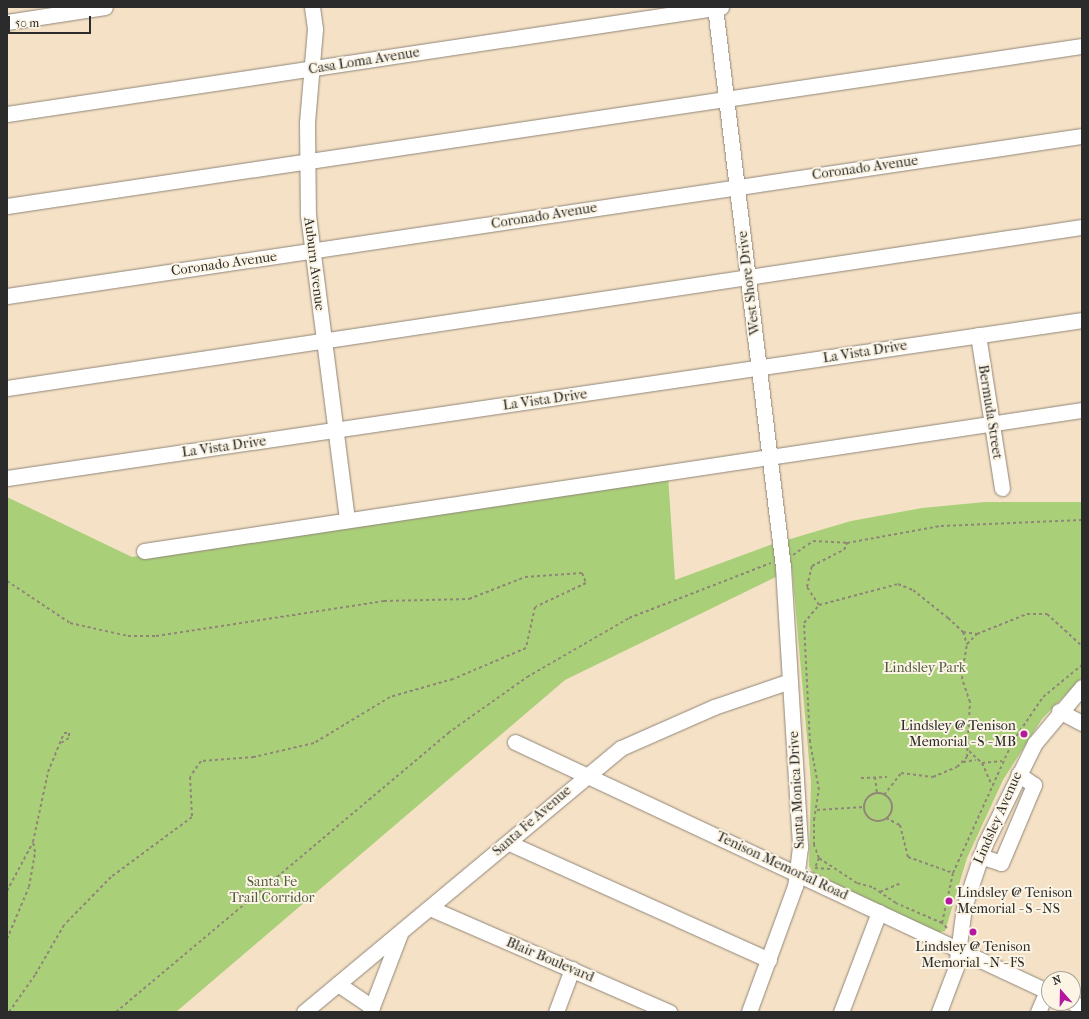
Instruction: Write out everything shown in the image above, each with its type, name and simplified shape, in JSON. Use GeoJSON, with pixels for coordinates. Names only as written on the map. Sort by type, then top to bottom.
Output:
{"type":"FeatureCollection","features":[{"type":"Feature","properties":{"kind":"street"},"geometry":{"type":"LineString","coordinates":[[7,22],[105,7]]}},
{"type":"Feature","properties":{"kind":"street","name":"Auburn Avenue"},"geometry":{"type":"LineString","coordinates":[[312,7],[315,29],[306,161],[312,251],[334,432],[347,520]]}},
{"type":"Feature","properties":{"kind":"street","name":"Casa Loma Avenue"},"geometry":{"type":"LineString","coordinates":[[7,114],[717,7]]}},
{"type":"Feature","properties":{"kind":"street","name":"West Shore Drive"},"geometry":{"type":"LineString","coordinates":[[717,7],[726,98],[771,456],[781,560]]}},
{"type":"Feature","properties":{"kind":"street"},"geometry":{"type":"LineString","coordinates":[[7,206],[1082,46]]}},
{"type":"Feature","properties":{"kind":"street","name":"Coronado Avenue"},"geometry":{"type":"LineString","coordinates":[[7,296],[1082,136]]}},
{"type":"Feature","properties":{"kind":"street"},"geometry":{"type":"LineString","coordinates":[[7,388],[1082,227]]}},
{"type":"Feature","properties":{"kind":"street","name":"La Vista Drive"},"geometry":{"type":"LineString","coordinates":[[7,478],[334,432],[1082,320]]}},
{"type":"Feature","properties":{"kind":"street","name":"Bermuda Street"},"geometry":{"type":"LineString","coordinates":[[978,335],[1002,488]]}},
{"type":"Feature","properties":{"kind":"street"},"geometry":{"type":"LineString","coordinates":[[144,551],[1082,410]]}},
{"type":"Feature","properties":{"kind":"street","name":"Santa Monica Drive"},"geometry":{"type":"LineString","coordinates":[[749,1012],[769,960],[798,873],[800,847],[781,560]]}},
{"type":"Feature","properties":{"kind":"street","name":"Santa Fe Avenue"},"geometry":{"type":"LineString","coordinates":[[304,1012],[509,843],[586,774],[621,748],[714,707],[790,681]]}},
{"type":"Feature","properties":{"kind":"street","name":"Lindsley Avenue"},"geometry":{"type":"LineString","coordinates":[[939,1012],[956,967],[964,907],[980,856],[1018,774],[1059,711],[1082,687]]}},
{"type":"Feature","properties":{"kind":"street"},"geometry":{"type":"LineString","coordinates":[[1059,711],[1082,723]]}},
{"type":"Feature","properties":{"kind":"street","name":"Tenison Memorial Road"},"geometry":{"type":"LineString","coordinates":[[515,742],[1041,988]]}},
{"type":"Feature","properties":{"kind":"street"},"geometry":{"type":"LineString","coordinates":[[980,856],[1001,863],[1034,785],[1018,774]]}},
{"type":"Feature","properties":{"kind":"street"},"geometry":{"type":"LineString","coordinates":[[509,843],[769,960]]}},
{"type":"Feature","properties":{"kind":"street","name":"Blair Boulevard"},"geometry":{"type":"LineString","coordinates":[[430,908],[572,969],[654,1009],[669,1012]]}},
{"type":"Feature","properties":{"kind":"street"},"geometry":{"type":"LineString","coordinates":[[841,1012],[879,912]]}},
{"type":"Feature","properties":{"kind":"street"},"geometry":{"type":"LineString","coordinates":[[338,984],[371,1010],[400,934]]}},
{"type":"Feature","properties":{"kind":"street"},"geometry":{"type":"LineString","coordinates":[[556,1012],[572,969]]}},
{"type":"Feature","properties":{"kind":"path"},"geometry":{"type":"LineString","coordinates":[[116,1012],[448,733],[526,677],[629,618],[781,560],[813,541],[847,543],[941,526],[1082,520]]}},
{"type":"Feature","properties":{"kind":"path"},"geometry":{"type":"LineString","coordinates":[[819,605],[807,587],[812,566],[844,550],[847,543]]}},
{"type":"Feature","properties":{"kind":"path"},"geometry":{"type":"LineString","coordinates":[[7,581],[70,624],[128,636],[156,636],[370,603],[469,599],[525,577],[582,573],[586,582],[535,607],[526,648],[453,679],[390,696],[314,743],[254,757],[201,761],[190,777],[192,817],[111,877],[64,925],[36,975],[9,1012]]}},
{"type":"Feature","properties":{"kind":"path"},"geometry":{"type":"LineString","coordinates":[[947,928],[942,923],[832,869],[819,858],[814,845],[818,780],[810,742],[804,623],[819,605],[898,584],[927,600],[963,632],[967,644],[962,679],[970,702],[969,751],[963,762]]}},
{"type":"Feature","properties":{"kind":"path"},"geometry":{"type":"LineString","coordinates":[[967,644],[977,634],[1027,614],[1047,614],[1082,646]]}},
{"type":"Feature","properties":{"kind":"path"},"geometry":{"type":"LineString","coordinates":[[963,632],[977,634]]}},
{"type":"Feature","properties":{"kind":"path"},"geometry":{"type":"LineString","coordinates":[[942,923],[953,873],[1002,761],[1043,697],[1082,665]]}},
{"type":"Feature","properties":{"kind":"path"},"geometry":{"type":"LineString","coordinates":[[7,891],[33,842],[42,791],[60,743],[64,733],[69,733],[69,738],[60,743]]}},
{"type":"Feature","properties":{"kind":"path"},"geometry":{"type":"LineString","coordinates":[[969,751],[976,760],[982,763],[1002,761]]}},
{"type":"Feature","properties":{"kind":"path"},"geometry":{"type":"LineString","coordinates":[[884,795],[902,773],[933,777],[963,762],[976,760]]}},
{"type":"Feature","properties":{"kind":"path"},"geometry":{"type":"LineString","coordinates":[[982,763],[991,784]]}},
{"type":"Feature","properties":{"kind":"path"},"geometry":{"type":"LineString","coordinates":[[876,777],[877,793]]}},
{"type":"Feature","properties":{"kind":"path"},"geometry":{"type":"LineString","coordinates":[[861,778],[887,777]]}},
{"type":"Feature","properties":{"kind":"path"},"geometry":{"type":"LineString","coordinates":[[886,818],[892,806],[884,795],[877,793],[867,798],[864,807],[870,818],[886,818],[900,825],[908,857],[953,873]]}},
{"type":"Feature","properties":{"kind":"path"},"geometry":{"type":"LineString","coordinates":[[816,810],[864,807]]}},
{"type":"Feature","properties":{"kind":"path"},"geometry":{"type":"LineString","coordinates":[[7,939],[28,887],[35,852],[33,842]]}},
{"type":"Feature","properties":{"kind":"path"},"geometry":{"type":"LineString","coordinates":[[819,858],[814,868],[832,869]]}},
{"type":"Feature","properties":{"kind":"path"},"geometry":{"type":"LineString","coordinates":[[880,892],[901,883]]}},
{"type":"Feature","properties":{"kind":"green space"},"geometry":{"type":"Polygon","coordinates":[[[668,475],[675,580],[770,545],[851,521],[922,508],[985,502],[1082,502],[1082,678],[1042,719],[1003,780],[967,858],[945,931],[936,933],[813,873],[809,866],[811,782],[792,569],[565,680],[176,1012],[7,1012],[7,497],[132,557],[668,475]]]}},
{"type":"Feature","properties":{"kind":"place","name":"Lindsley @ Tenison Memorial - S - MB"},"geometry":{"type":"Point","coordinates":[1024,734]}},
{"type":"Feature","properties":{"kind":"place","name":"Lindsley @ Tenison Memorial - S - NS"},"geometry":{"type":"Point","coordinates":[949,901]}},
{"type":"Feature","properties":{"kind":"place","name":"Lindsley @ Tenison Memorial - N - FS"},"geometry":{"type":"Point","coordinates":[973,932]}},
{"type":"Feature","properties":{"kind":"park label","name":"Lindsley Park"},"geometry":{"type":"Point","coordinates":[925,668]}},
{"type":"Feature","properties":{"kind":"park label","name":"Santa Fe Trail Corridor"},"geometry":{"type":"Point","coordinates":[272,890]}}]}
